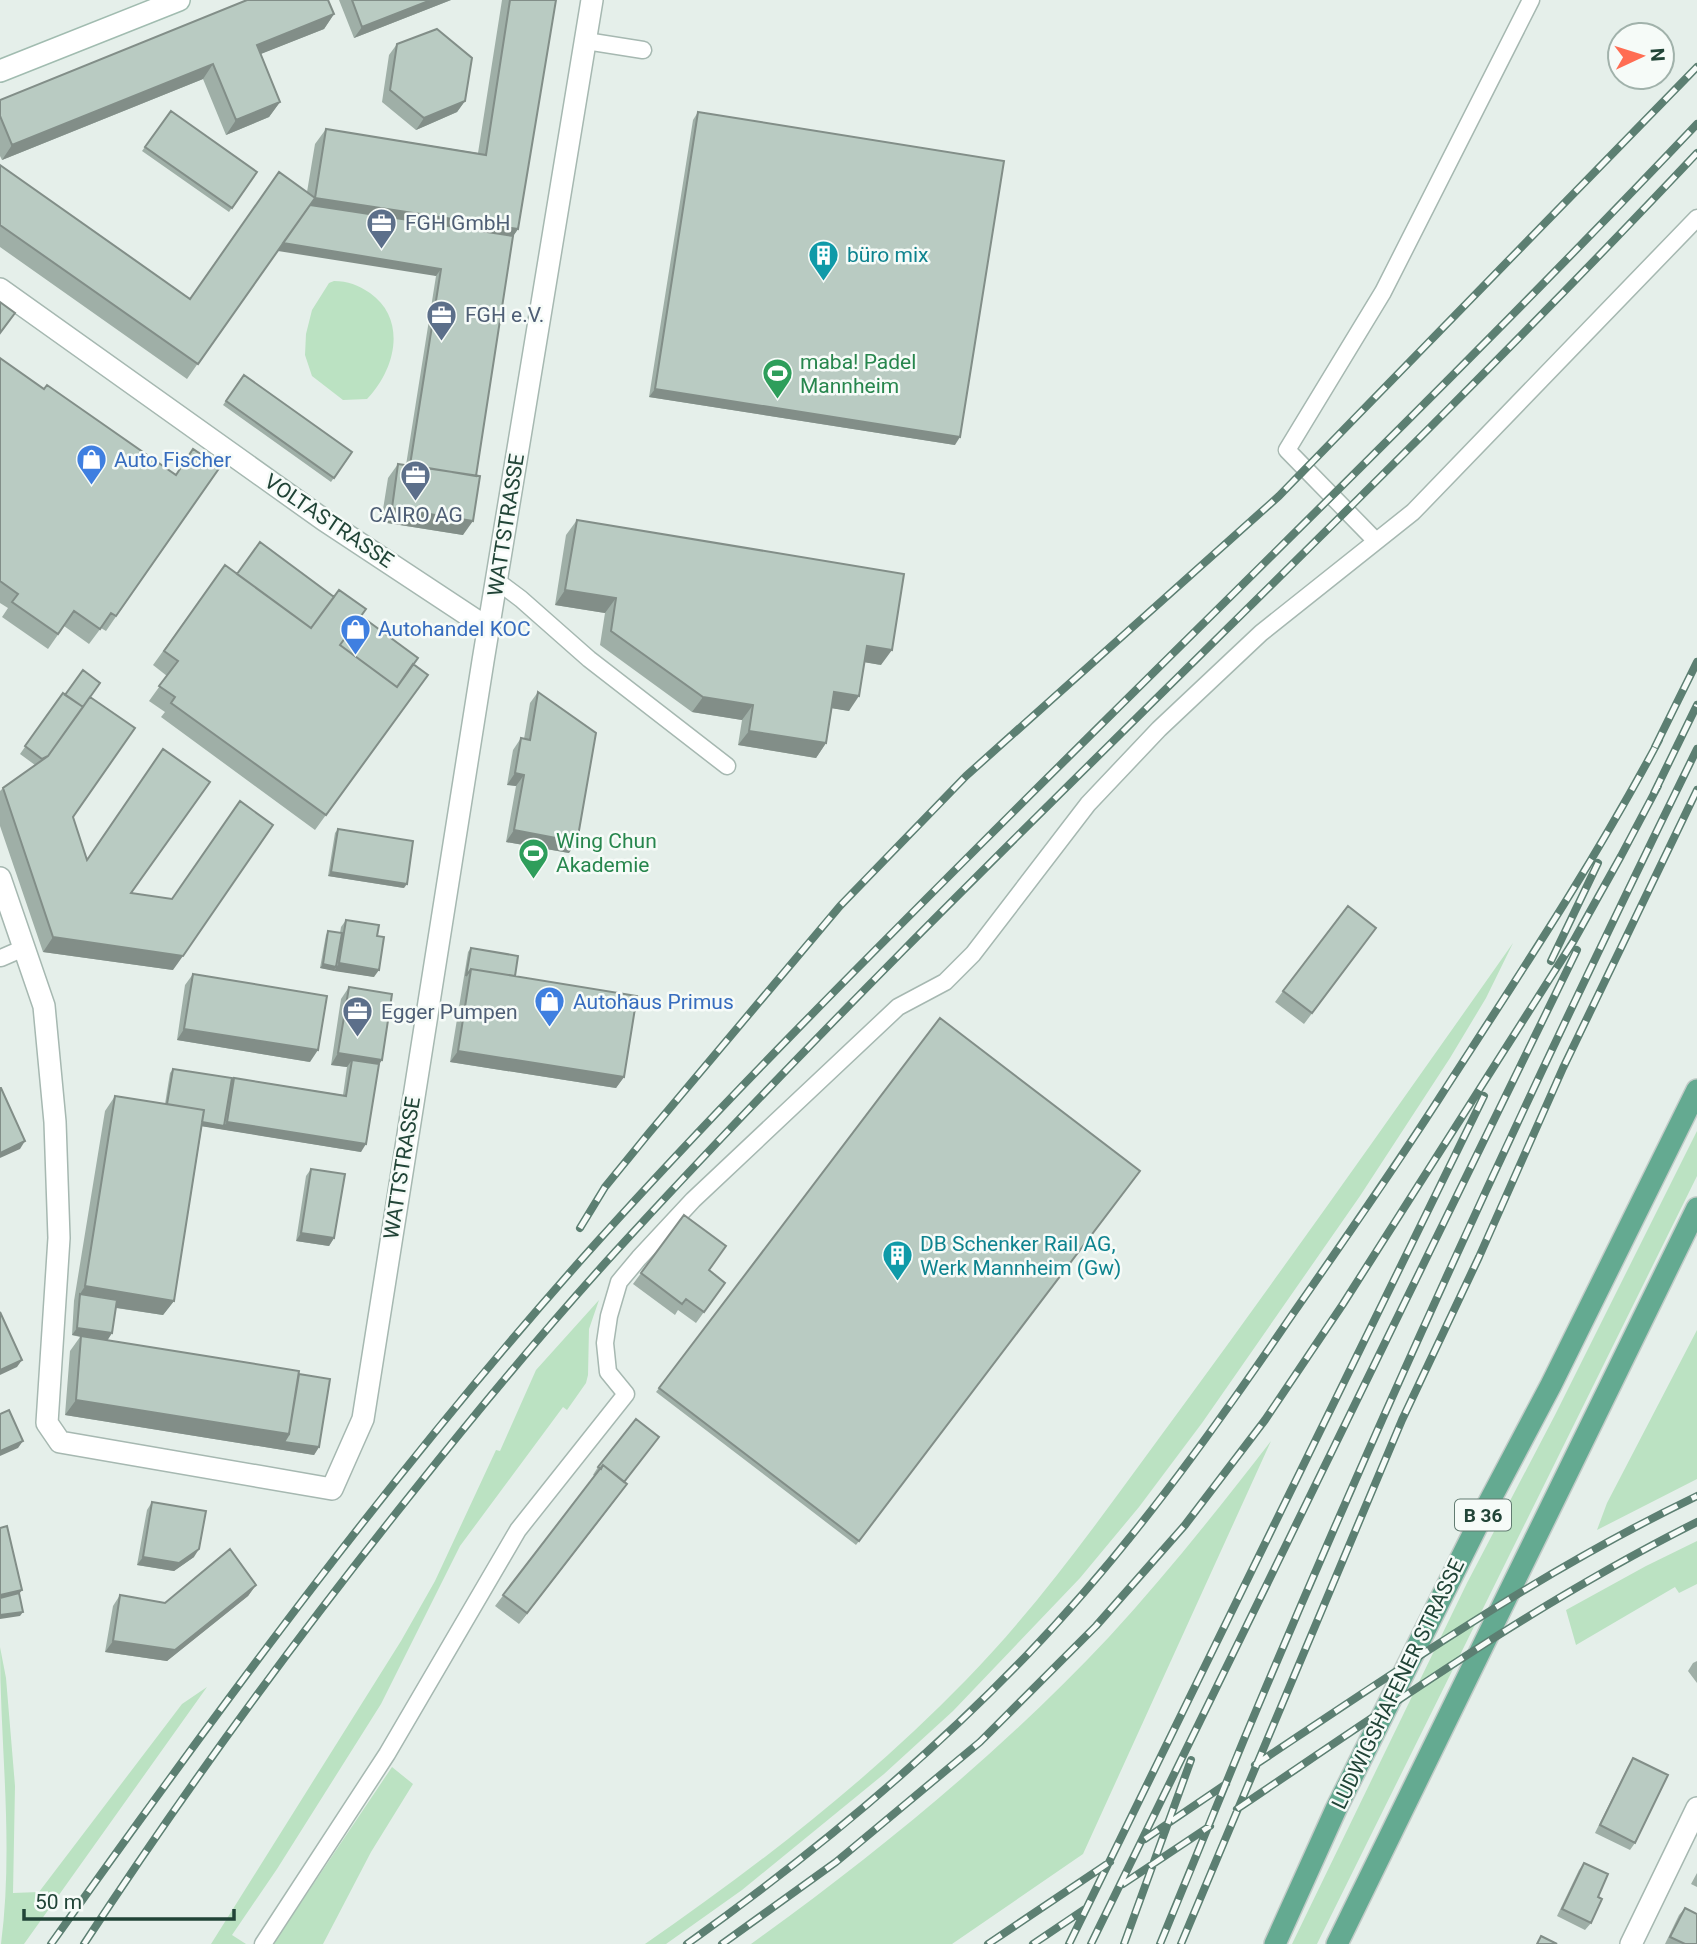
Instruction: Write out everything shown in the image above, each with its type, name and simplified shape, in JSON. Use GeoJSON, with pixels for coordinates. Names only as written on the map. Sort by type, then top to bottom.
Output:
{"type":"FeatureCollection","features":[{"type":"Feature","properties":{"kind":"main road","name":"LUDWIGSHAFENER STRASSE"},"geometry":{"type":"LineString","coordinates":[[1275,1944],[1336,1808],[1481,1518],[1552,1385],[1697,1090]]}},
{"type":"Feature","properties":{"kind":"main road","name":"B 36"},"geometry":{"type":"LineString","coordinates":[[1337,1944],[1697,1208]]}},
{"type":"Feature","properties":{"kind":"street"},"geometry":{"type":"LineString","coordinates":[[0,71],[178,0]]}},
{"type":"Feature","properties":{"kind":"street","name":"WATTSTRASSE"},"geometry":{"type":"LineString","coordinates":[[0,878],[44,1006],[55,1122],[59,1238],[47,1423],[60,1442],[332,1489],[363,1419],[592,0]]}},
{"type":"Feature","properties":{"kind":"street","name":"VOLTASTRASSE"},"geometry":{"type":"LineString","coordinates":[[0,289],[324,520],[489,629]]}},
{"type":"Feature","properties":{"kind":"street"},"geometry":{"type":"LineString","coordinates":[[1630,1944],[1697,1808]]}},
{"type":"Feature","properties":{"kind":"lane"},"geometry":{"type":"LineString","coordinates":[[1376,541],[1287,450],[1383,292],[1531,0]]}},
{"type":"Feature","properties":{"kind":"lane"},"geometry":{"type":"LineString","coordinates":[[586,41],[643,50]]}},
{"type":"Feature","properties":{"kind":"lane"},"geometry":{"type":"LineString","coordinates":[[263,1944],[387,1754],[518,1530],[626,1394],[608,1372],[605,1343],[609,1316],[619,1282],[632,1266],[693,1200],[898,1007],[945,982],[963,963],[1088,804],[1159,729],[1261,633],[1413,512],[1697,218]]}},
{"type":"Feature","properties":{"kind":"lane"},"geometry":{"type":"LineString","coordinates":[[497,581],[589,659],[727,766]]}},
{"type":"Feature","properties":{"kind":"lane"},"geometry":{"type":"LineString","coordinates":[[1,958],[24,948]]}},
{"type":"Feature","properties":{"kind":"green space"},"geometry":{"type":"Polygon","coordinates":[[[334,281],[353,284],[370,293],[382,304],[390,317],[393,345],[390,360],[385,374],[367,399],[343,400],[312,376],[305,355],[306,334],[312,310],[329,283],[334,281]]]}},
{"type":"Feature","properties":{"kind":"green space"},"geometry":{"type":"Polygon","coordinates":[[[1513,943],[1486,998],[1450,1058],[1360,1196],[1202,1423],[1139,1507],[1080,1578],[953,1711],[884,1774],[742,1890],[666,1944],[645,1944],[812,1820],[929,1717],[996,1648],[1078,1547],[1224,1349],[1513,943]]]}},
{"type":"Feature","properties":{"kind":"green space"},"geometry":{"type":"Polygon","coordinates":[[[1697,1131],[1697,1176],[1317,1944],[1292,1944],[1467,1583],[1555,1415],[1697,1131]]]}},
{"type":"Feature","properties":{"kind":"green space"},"geometry":{"type":"Polygon","coordinates":[[[599,1300],[589,1329],[586,1383],[567,1410],[563,1407],[460,1546],[381,1704],[232,1935],[246,1944],[211,1944],[401,1641],[435,1581],[496,1450],[500,1451],[536,1370],[599,1300]]]}},
{"type":"Feature","properties":{"kind":"green space"},"geometry":{"type":"Polygon","coordinates":[[[1697,1330],[1697,1479],[1597,1530],[1607,1503],[1697,1330]]]}},
{"type":"Feature","properties":{"kind":"green space"},"geometry":{"type":"Polygon","coordinates":[[[1271,1441],[1083,1854],[952,1944],[751,1944],[892,1837],[1026,1721],[1130,1613],[1271,1441]]]}},
{"type":"Feature","properties":{"kind":"green space"},"geometry":{"type":"Polygon","coordinates":[[[1697,1541],[1697,1584],[1679,1593],[1675,1587],[1576,1645],[1566,1610],[1697,1541]]]}},
{"type":"Feature","properties":{"kind":"green space"},"geometry":{"type":"Polygon","coordinates":[[[0,1647],[6,1678],[15,1786],[13,1893],[39,1892],[182,1704],[207,1687],[24,1944],[1,1944],[5,1907],[6,1833],[0,1647]]]}},
{"type":"Feature","properties":{"kind":"green space"},"geometry":{"type":"Polygon","coordinates":[[[392,1767],[413,1784],[371,1852],[323,1944],[273,1944],[392,1767]]]}},
{"type":"Feature","properties":{"kind":"building"},"geometry":{"type":"Polygon","coordinates":[[[247,0],[328,0],[334,14],[257,45],[280,102],[236,120],[213,64],[12,145],[0,116],[0,100],[247,0]]]}},
{"type":"Feature","properties":{"kind":"building"},"geometry":{"type":"Polygon","coordinates":[[[352,0],[431,0],[362,27],[352,0]]]}},
{"type":"Feature","properties":{"kind":"building"},"geometry":{"type":"Polygon","coordinates":[[[510,0],[556,0],[518,229],[315,198],[326,129],[486,155],[510,0]]]}},
{"type":"Feature","properties":{"kind":"building"},"geometry":{"type":"Polygon","coordinates":[[[437,29],[472,58],[465,101],[424,118],[390,90],[397,44],[437,29]]]}},
{"type":"Feature","properties":{"kind":"building"},"geometry":{"type":"Polygon","coordinates":[[[171,111],[257,172],[232,208],[145,147],[171,111]]]}},
{"type":"Feature","properties":{"kind":"building","name":"büro mix"},"geometry":{"type":"Polygon","coordinates":[[[698,112],[1004,161],[960,437],[655,389],[698,112]]]}},
{"type":"Feature","properties":{"kind":"building"},"geometry":{"type":"Polygon","coordinates":[[[0,165],[190,299],[279,172],[315,198],[198,364],[0,225],[0,165]]]}},
{"type":"Feature","properties":{"kind":"building"},"geometry":{"type":"Polygon","coordinates":[[[310,205],[513,236],[476,476],[410,465],[441,269],[283,243],[310,205]]]}},
{"type":"Feature","properties":{"kind":"building"},"geometry":{"type":"Polygon","coordinates":[[[0,302],[15,313],[0,333],[0,302]]]}},
{"type":"Feature","properties":{"kind":"building"},"geometry":{"type":"Polygon","coordinates":[[[0,358],[44,389],[47,385],[176,475],[193,449],[220,467],[116,616],[111,613],[100,629],[74,611],[58,634],[12,602],[18,594],[0,581],[0,358]]]}},
{"type":"Feature","properties":{"kind":"building"},"geometry":{"type":"Polygon","coordinates":[[[244,375],[352,452],[334,478],[226,401],[244,375]]]}},
{"type":"Feature","properties":{"kind":"building"},"geometry":{"type":"Polygon","coordinates":[[[398,464],[480,476],[473,521],[392,508],[398,464]]]}},
{"type":"Feature","properties":{"kind":"building"},"geometry":{"type":"Polygon","coordinates":[[[577,520],[904,574],[892,650],[867,646],[859,696],[834,692],[826,743],[749,731],[753,705],[703,697],[611,631],[616,598],[565,590],[577,520]]]}},
{"type":"Feature","properties":{"kind":"building"},"geometry":{"type":"Polygon","coordinates":[[[260,542],[334,597],[311,628],[237,574],[260,542]]]}},
{"type":"Feature","properties":{"kind":"building"},"geometry":{"type":"Polygon","coordinates":[[[225,565],[311,628],[339,590],[366,609],[340,645],[397,687],[413,664],[428,675],[326,815],[171,703],[175,697],[159,686],[178,661],[164,651],[225,565]]]}},
{"type":"Feature","properties":{"kind":"building"},"geometry":{"type":"Polygon","coordinates":[[[361,616],[418,658],[397,687],[340,645],[361,616]]]}},
{"type":"Feature","properties":{"kind":"building"},"geometry":{"type":"Polygon","coordinates":[[[83,670],[100,683],[83,707],[65,695],[83,670]]]}},
{"type":"Feature","properties":{"kind":"building"},"geometry":{"type":"Polygon","coordinates":[[[538,692],[596,733],[577,842],[514,830],[524,775],[515,773],[521,738],[530,740],[538,692]]]}},
{"type":"Feature","properties":{"kind":"building"},"geometry":{"type":"Polygon","coordinates":[[[63,693],[83,707],[48,756],[42,759],[25,746],[63,693]]]}},
{"type":"Feature","properties":{"kind":"building"},"geometry":{"type":"Polygon","coordinates":[[[90,697],[135,728],[73,817],[87,860],[163,749],[210,782],[131,893],[172,899],[240,801],[273,825],[183,956],[53,937],[3,788],[48,756],[90,697]]]}},
{"type":"Feature","properties":{"kind":"building"},"geometry":{"type":"Polygon","coordinates":[[[338,829],[413,841],[407,884],[331,872],[338,829]]]}},
{"type":"Feature","properties":{"kind":"building"},"geometry":{"type":"Polygon","coordinates":[[[1348,906],[1376,928],[1312,1013],[1283,991],[1348,906]]]}},
{"type":"Feature","properties":{"kind":"building"},"geometry":{"type":"Polygon","coordinates":[[[346,920],[379,925],[377,936],[384,937],[379,970],[339,963],[346,920]]]}},
{"type":"Feature","properties":{"kind":"building"},"geometry":{"type":"Polygon","coordinates":[[[328,931],[342,933],[336,967],[323,964],[328,931]]]}},
{"type":"Feature","properties":{"kind":"building"},"geometry":{"type":"Polygon","coordinates":[[[471,948],[518,956],[515,976],[471,969],[466,976],[471,948]]]}},
{"type":"Feature","properties":{"kind":"building"},"geometry":{"type":"Polygon","coordinates":[[[471,969],[637,996],[624,1077],[458,1051],[471,969]]]}},
{"type":"Feature","properties":{"kind":"building"},"geometry":{"type":"Polygon","coordinates":[[[193,974],[327,996],[318,1050],[184,1029],[193,974]]]}},
{"type":"Feature","properties":{"kind":"building"},"geometry":{"type":"Polygon","coordinates":[[[349,987],[392,994],[382,1060],[338,1053],[349,987]]]}},
{"type":"Feature","properties":{"kind":"building","name":"DB Schenker Rail AG, Werk Mannheim (Gw)"},"geometry":{"type":"Polygon","coordinates":[[[940,1018],[1140,1171],[859,1541],[659,1388],[940,1018]]]}},
{"type":"Feature","properties":{"kind":"building"},"geometry":{"type":"Polygon","coordinates":[[[352,1060],[379,1064],[366,1144],[227,1122],[234,1078],[346,1096],[352,1060]]]}},
{"type":"Feature","properties":{"kind":"building"},"geometry":{"type":"Polygon","coordinates":[[[173,1069],[232,1078],[224,1126],[202,1122],[204,1110],[167,1104],[173,1069]]]}},
{"type":"Feature","properties":{"kind":"building"},"geometry":{"type":"Polygon","coordinates":[[[0,1088],[25,1141],[0,1153],[0,1088]]]}},
{"type":"Feature","properties":{"kind":"building"},"geometry":{"type":"Polygon","coordinates":[[[115,1096],[204,1110],[174,1301],[85,1286],[115,1096]]]}},
{"type":"Feature","properties":{"kind":"building"},"geometry":{"type":"Polygon","coordinates":[[[311,1169],[345,1174],[334,1238],[301,1233],[311,1169]]]}},
{"type":"Feature","properties":{"kind":"building"},"geometry":{"type":"Polygon","coordinates":[[[684,1215],[726,1246],[709,1270],[725,1283],[704,1312],[686,1299],[682,1304],[641,1273],[684,1215]]]}},
{"type":"Feature","properties":{"kind":"building"},"geometry":{"type":"Polygon","coordinates":[[[80,1294],[117,1300],[112,1333],[77,1328],[80,1294]]]}},
{"type":"Feature","properties":{"kind":"building"},"geometry":{"type":"Polygon","coordinates":[[[0,1312],[22,1360],[0,1370],[0,1312]]]}},
{"type":"Feature","properties":{"kind":"building"},"geometry":{"type":"Polygon","coordinates":[[[81,1336],[299,1371],[289,1434],[76,1400],[81,1336]]]}},
{"type":"Feature","properties":{"kind":"building"},"geometry":{"type":"Polygon","coordinates":[[[299,1374],[330,1379],[319,1447],[284,1442],[289,1434],[299,1374]]]}},
{"type":"Feature","properties":{"kind":"building"},"geometry":{"type":"Polygon","coordinates":[[[9,1410],[23,1441],[0,1451],[0,1414],[9,1410]]]}},
{"type":"Feature","properties":{"kind":"building"},"geometry":{"type":"Polygon","coordinates":[[[636,1419],[659,1437],[624,1482],[603,1465],[601,1469],[598,1467],[636,1419]]]}},
{"type":"Feature","properties":{"kind":"building"},"geometry":{"type":"Polygon","coordinates":[[[603,1465],[627,1484],[527,1613],[503,1595],[603,1465]]]}},
{"type":"Feature","properties":{"kind":"building"},"geometry":{"type":"Polygon","coordinates":[[[152,1502],[206,1511],[199,1549],[179,1563],[143,1557],[152,1502]]]}},
{"type":"Feature","properties":{"kind":"building"},"geometry":{"type":"Polygon","coordinates":[[[7,1526],[22,1590],[0,1595],[0,1528],[7,1526]]]}},
{"type":"Feature","properties":{"kind":"building"},"geometry":{"type":"Polygon","coordinates":[[[230,1549],[256,1585],[175,1650],[113,1641],[120,1595],[165,1603],[230,1549]]]}},
{"type":"Feature","properties":{"kind":"building"},"geometry":{"type":"Polygon","coordinates":[[[19,1593],[23,1612],[0,1615],[0,1598],[19,1593]]]}},
{"type":"Feature","properties":{"kind":"building"},"geometry":{"type":"Polygon","coordinates":[[[1633,1758],[1668,1775],[1635,1843],[1600,1825],[1633,1758]]]}},
{"type":"Feature","properties":{"kind":"building"},"geometry":{"type":"Polygon","coordinates":[[[1584,1863],[1608,1874],[1598,1897],[1602,1899],[1591,1923],[1562,1909],[1584,1863]]]}},
{"type":"Feature","properties":{"kind":"building"},"geometry":{"type":"Polygon","coordinates":[[[1685,1908],[1697,1914],[1697,1944],[1685,1944],[1670,1937],[1685,1908]]]}},
{"type":"Feature","properties":{"kind":"building"},"geometry":{"type":"Polygon","coordinates":[[[1541,1936],[1557,1944],[1537,1944],[1541,1936]]]}},
{"type":"Feature","properties":{"kind":"railway"},"geometry":{"type":"LineString","coordinates":[[580,1228],[605,1187],[840,906],[966,776],[1279,496],[1697,67]]}},
{"type":"Feature","properties":{"kind":"railway"},"geometry":{"type":"LineString","coordinates":[[51,1944],[314,1585],[452,1411],[597,1242],[739,1089],[836,990],[1432,396],[1697,124]]}},
{"type":"Feature","properties":{"kind":"railway"},"geometry":{"type":"LineString","coordinates":[[84,1944],[202,1771],[326,1603],[487,1401],[616,1251],[882,972],[1428,429],[1697,153]]}},
{"type":"Feature","properties":{"kind":"railway"},"geometry":{"type":"LineString","coordinates":[[1655,747],[1697,662]]}},
{"type":"Feature","properties":{"kind":"railway"},"geometry":{"type":"LineString","coordinates":[[1654,793],[1697,705]]}},
{"type":"Feature","properties":{"kind":"railway"},"geometry":{"type":"LineString","coordinates":[[687,1944],[821,1843],[948,1733],[1064,1615],[1167,1491],[1405,1150],[1554,920],[1659,740]]}},
{"type":"Feature","properties":{"kind":"railway"},"geometry":{"type":"LineString","coordinates":[[1160,1944],[1298,1612],[1407,1363],[1521,1116],[1697,749]]}},
{"type":"Feature","properties":{"kind":"railway"},"geometry":{"type":"LineString","coordinates":[[722,1944],[836,1862],[980,1742],[1096,1626],[1185,1525],[1265,1420],[1343,1304],[1573,942],[1658,786]]}},
{"type":"Feature","properties":{"kind":"railway"},"geometry":{"type":"LineString","coordinates":[[1181,1944],[1402,1420],[1479,1257],[1563,1068],[1697,790]]}},
{"type":"Feature","properties":{"kind":"railway"},"geometry":{"type":"LineString","coordinates":[[1551,961],[1598,863]]}},
{"type":"Feature","properties":{"kind":"railway"},"geometry":{"type":"LineString","coordinates":[[1091,1944],[1577,950]]}},
{"type":"Feature","properties":{"kind":"railway"},"geometry":{"type":"LineString","coordinates":[[1069,1944],[1484,1096]]}},
{"type":"Feature","properties":{"kind":"railway"},"geometry":{"type":"LineString","coordinates":[[1255,1765],[1471,1623],[1582,1556],[1697,1496]]}},
{"type":"Feature","properties":{"kind":"railway"},"geometry":{"type":"LineString","coordinates":[[1237,1809],[1462,1658],[1578,1587],[1697,1522]]}},
{"type":"Feature","properties":{"kind":"railway"},"geometry":{"type":"LineString","coordinates":[[1124,1944],[1191,1760]]}},
{"type":"Feature","properties":{"kind":"railway"},"geometry":{"type":"LineString","coordinates":[[1145,1839],[1226,1784]]}},
{"type":"Feature","properties":{"kind":"railway"},"geometry":{"type":"LineString","coordinates":[[1123,1884],[1210,1826]]}},
{"type":"Feature","properties":{"kind":"railway"},"geometry":{"type":"LineString","coordinates":[[988,1944],[1110,1862]]}},
{"type":"Feature","properties":{"kind":"railway"},"geometry":{"type":"LineString","coordinates":[[1033,1944],[1085,1909]]}},
{"type":"Feature","properties":{"kind":"place","name":"FGH GmbH"},"geometry":{"type":"Point","coordinates":[382,250]}},
{"type":"Feature","properties":{"kind":"place","name":"büro mix"},"geometry":{"type":"Point","coordinates":[824,282]}},
{"type":"Feature","properties":{"kind":"place","name":"FGH e.V."},"geometry":{"type":"Point","coordinates":[442,342]}},
{"type":"Feature","properties":{"kind":"place","name":"maba! Padel Mannheim"},"geometry":{"type":"Point","coordinates":[777,401]}},
{"type":"Feature","properties":{"kind":"place","name":"Auto Fischer"},"geometry":{"type":"Point","coordinates":[91,487]}},
{"type":"Feature","properties":{"kind":"place","name":"CAIRO AG"},"geometry":{"type":"Point","coordinates":[416,502]}},
{"type":"Feature","properties":{"kind":"place","name":"Autohandel KOC"},"geometry":{"type":"Point","coordinates":[355,656]}},
{"type":"Feature","properties":{"kind":"place","name":"Wing Chun Akademie"},"geometry":{"type":"Point","coordinates":[533,880]}},
{"type":"Feature","properties":{"kind":"place","name":"Autohaus Primus"},"geometry":{"type":"Point","coordinates":[550,1029]}},
{"type":"Feature","properties":{"kind":"place","name":"Egger Pumpen"},"geometry":{"type":"Point","coordinates":[358,1039]}},
{"type":"Feature","properties":{"kind":"place","name":"DB Schenker Rail AG, Werk Mannheim (Gw)"},"geometry":{"type":"Point","coordinates":[897,1283]}}]}
